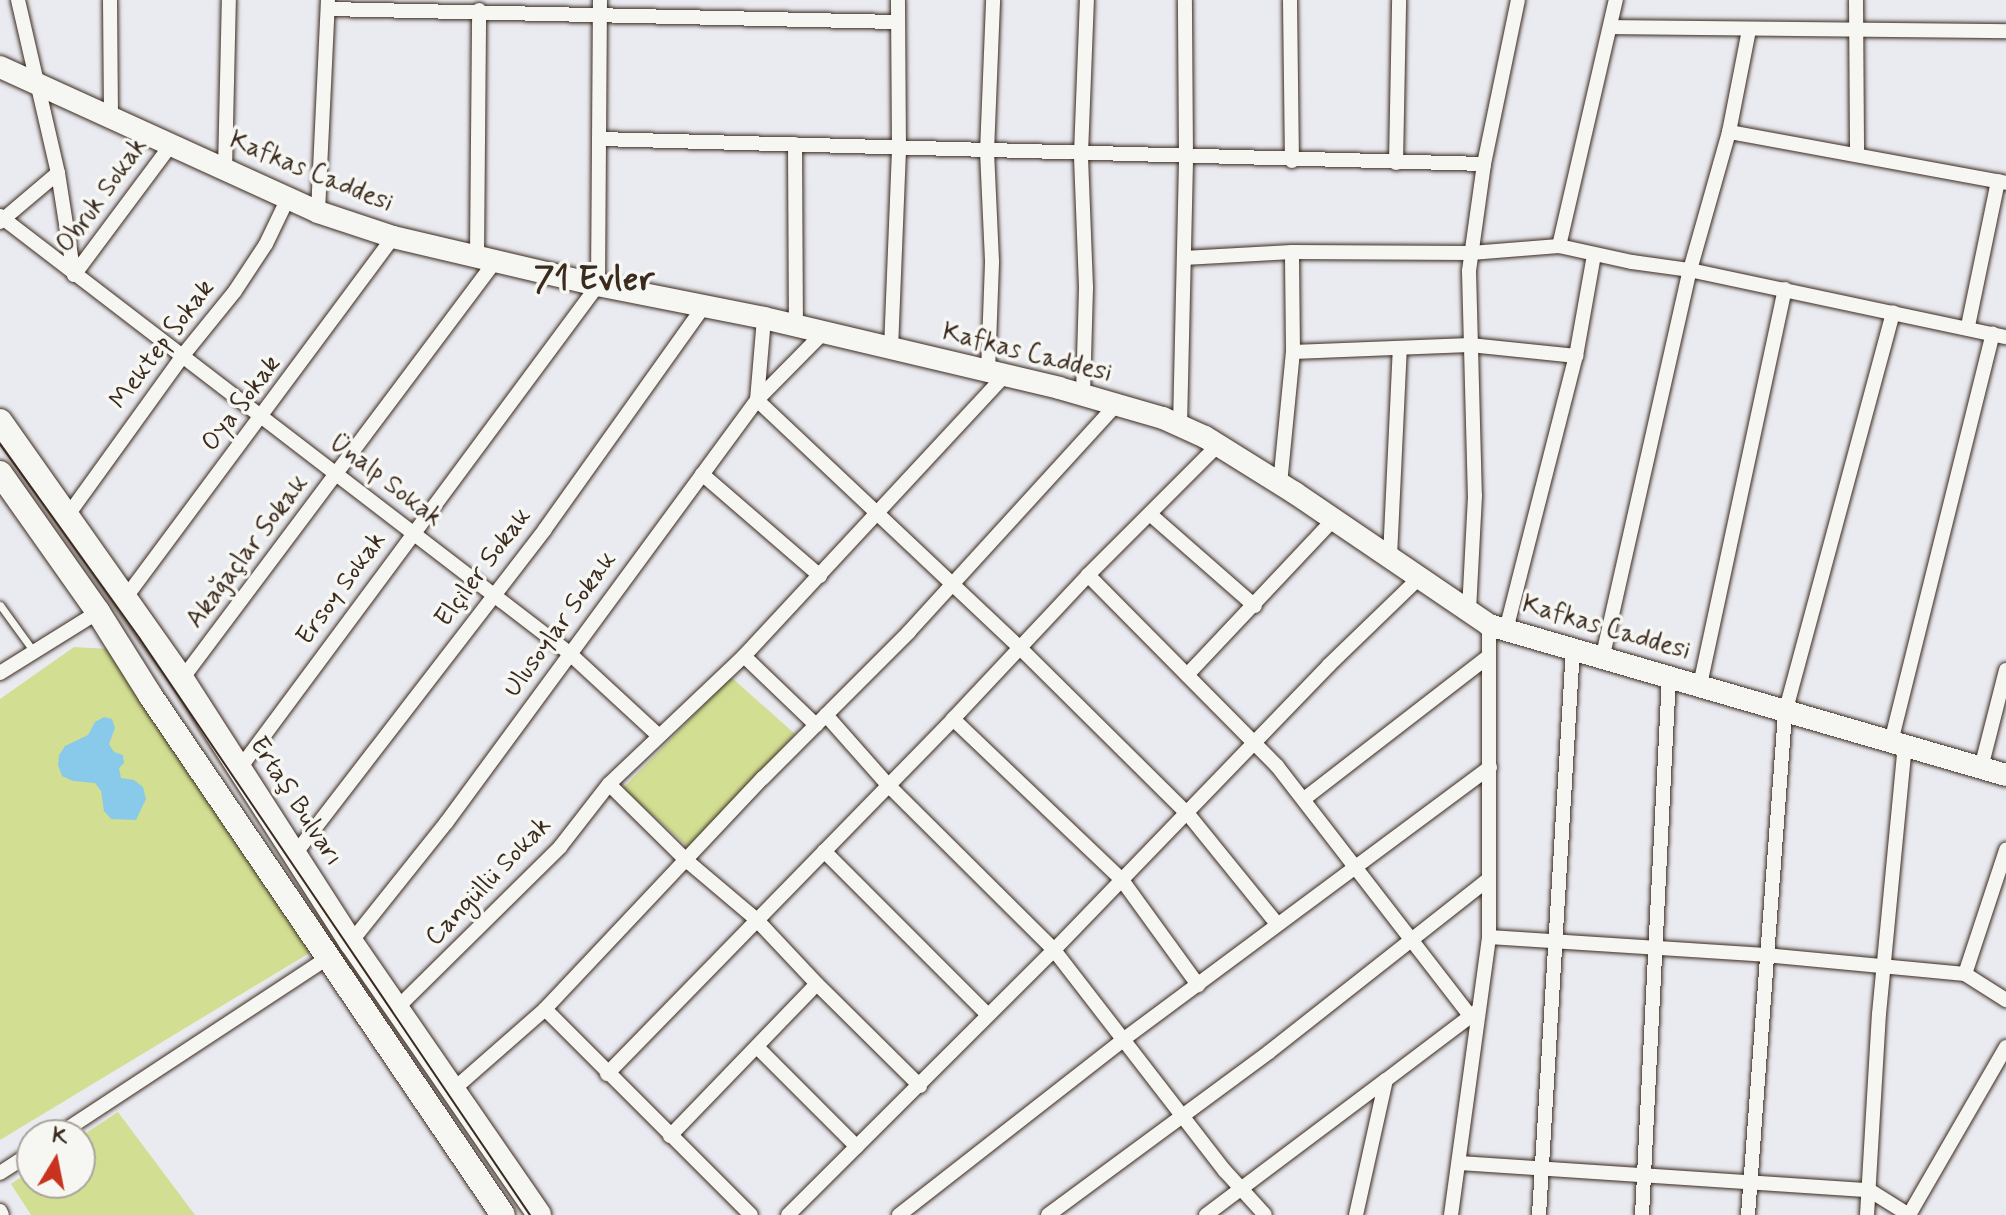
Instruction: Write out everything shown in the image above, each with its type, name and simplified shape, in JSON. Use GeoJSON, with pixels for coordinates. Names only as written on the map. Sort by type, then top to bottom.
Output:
{"type":"FeatureCollection","features":[{"type":"Feature","properties":{"kind":"main road","name":"Ertaş Bulvarı"},"geometry":{"type":"LineString","coordinates":[[0,421],[182,679],[351,942],[539,1215]]}},
{"type":"Feature","properties":{"kind":"main road"},"geometry":{"type":"LineString","coordinates":[[0,473],[98,612],[150,695],[330,956],[499,1213]]}},
{"type":"Feature","properties":{"kind":"street"},"geometry":{"type":"LineString","coordinates":[[18,0],[58,173],[74,275]]}},
{"type":"Feature","properties":{"kind":"street"},"geometry":{"type":"LineString","coordinates":[[110,0],[111,117]]}},
{"type":"Feature","properties":{"kind":"street"},"geometry":{"type":"LineString","coordinates":[[225,170],[229,0]]}},
{"type":"Feature","properties":{"kind":"street"},"geometry":{"type":"LineString","coordinates":[[598,285],[600,0]]}},
{"type":"Feature","properties":{"kind":"street"},"geometry":{"type":"LineString","coordinates":[[891,349],[899,149],[898,0]]}},
{"type":"Feature","properties":{"kind":"street"},"geometry":{"type":"LineString","coordinates":[[993,0],[987,152],[996,374]]}},
{"type":"Feature","properties":{"kind":"street"},"geometry":{"type":"LineString","coordinates":[[1083,395],[1086,287],[1081,154],[1087,0]]}},
{"type":"Feature","properties":{"kind":"street"},"geometry":{"type":"LineString","coordinates":[[1180,426],[1186,157],[1185,0]]}},
{"type":"Feature","properties":{"kind":"street"},"geometry":{"type":"LineString","coordinates":[[1290,0],[1292,161]]}},
{"type":"Feature","properties":{"kind":"street"},"geometry":{"type":"LineString","coordinates":[[1396,163],[1399,0]]}},
{"type":"Feature","properties":{"kind":"street"},"geometry":{"type":"LineString","coordinates":[[1469,611],[1475,496],[1470,345],[1471,253],[1484,164],[1518,0]]}},
{"type":"Feature","properties":{"kind":"street"},"geometry":{"type":"LineString","coordinates":[[1559,246],[1616,0]]}},
{"type":"Feature","properties":{"kind":"street"},"geometry":{"type":"LineString","coordinates":[[1856,0],[1857,153]]}},
{"type":"Feature","properties":{"kind":"street"},"geometry":{"type":"LineString","coordinates":[[318,212],[328,4],[600,17],[898,22]]}},
{"type":"Feature","properties":{"kind":"street"},"geometry":{"type":"LineString","coordinates":[[479,10],[480,203],[486,257]]}},
{"type":"Feature","properties":{"kind":"street"},"geometry":{"type":"LineString","coordinates":[[1611,27],[2006,31]]}},
{"type":"Feature","properties":{"kind":"street"},"geometry":{"type":"LineString","coordinates":[[1603,655],[1690,270],[1729,132],[1749,30]]}},
{"type":"Feature","properties":{"kind":"street","name":"Kafkas Caddesi"},"geometry":{"type":"LineString","coordinates":[[0,67],[318,212],[393,237],[598,285],[824,332],[1083,395],[1180,426],[1218,445],[1280,484],[1418,579],[1498,628],[1603,655],[1785,713],[2006,775]]}},
{"type":"Feature","properties":{"kind":"street"},"geometry":{"type":"LineString","coordinates":[[1729,132],[1857,153],[2002,182],[1968,326]]}},
{"type":"Feature","properties":{"kind":"street"},"geometry":{"type":"LineString","coordinates":[[600,139],[1292,161],[1484,164]]}},
{"type":"Feature","properties":{"kind":"street"},"geometry":{"type":"LineString","coordinates":[[795,144],[796,326]]}},
{"type":"Feature","properties":{"kind":"street","name":"Obruk Sokak"},"geometry":{"type":"LineString","coordinates":[[74,275],[171,145]]}},
{"type":"Feature","properties":{"kind":"street"},"geometry":{"type":"LineString","coordinates":[[1,219],[58,173]]}},
{"type":"Feature","properties":{"kind":"street","name":"Mektep Sokak"},"geometry":{"type":"LineString","coordinates":[[68,515],[184,354],[235,291],[266,244],[288,198]]}},
{"type":"Feature","properties":{"kind":"street","name":"Ünalp Sokak"},"geometry":{"type":"LineString","coordinates":[[1,219],[184,354],[568,652],[658,735]]}},
{"type":"Feature","properties":{"kind":"street","name":"Oya Sokak"},"geometry":{"type":"LineString","coordinates":[[126,597],[393,237]]}},
{"type":"Feature","properties":{"kind":"street"},"geometry":{"type":"LineString","coordinates":[[1184,258],[1292,252],[1471,253],[1559,246],[1968,326],[1999,335],[1898,744],[1867,1215]]}},
{"type":"Feature","properties":{"kind":"street"},"geometry":{"type":"LineString","coordinates":[[1280,484],[1293,352],[1292,252]]}},
{"type":"Feature","properties":{"kind":"street"},"geometry":{"type":"LineString","coordinates":[[1451,1215],[1475,1012],[1489,937],[1489,656],[1576,356],[1594,255]]}},
{"type":"Feature","properties":{"kind":"street","name":"Akağaçlar Sokak"},"geometry":{"type":"LineString","coordinates":[[182,679],[337,474],[486,257]]}},
{"type":"Feature","properties":{"kind":"street","name":"Ersoy Sokak"},"geometry":{"type":"LineString","coordinates":[[240,768],[598,285]]}},
{"type":"Feature","properties":{"kind":"street"},"geometry":{"type":"LineString","coordinates":[[1700,685],[1785,289]]}},
{"type":"Feature","properties":{"kind":"street","name":"Elçiler Sokak"},"geometry":{"type":"LineString","coordinates":[[295,854],[494,595],[705,305]]}},
{"type":"Feature","properties":{"kind":"street"},"geometry":{"type":"LineString","coordinates":[[1748,1215],[1785,713],[1893,312]]}},
{"type":"Feature","properties":{"kind":"street"},"geometry":{"type":"LineString","coordinates":[[764,318],[757,400],[876,516],[1020,648],[1188,814],[1277,924]]}},
{"type":"Feature","properties":{"kind":"street","name":"Ulusoylar Sokak"},"geometry":{"type":"LineString","coordinates":[[351,942],[446,823],[568,652],[757,400],[824,332]]}},
{"type":"Feature","properties":{"kind":"street"},"geometry":{"type":"LineString","coordinates":[[1293,352],[1470,345],[1576,356]]}},
{"type":"Feature","properties":{"kind":"street"},"geometry":{"type":"LineString","coordinates":[[1390,557],[1400,348]]}},
{"type":"Feature","properties":{"kind":"street","name":"Cangüllü Sokak"},"geometry":{"type":"LineString","coordinates":[[397,1008],[560,847],[609,784],[744,656],[820,576],[876,516],[996,374]]}},
{"type":"Feature","properties":{"kind":"street"},"geometry":{"type":"LineString","coordinates":[[454,1089],[545,1009],[951,584],[1116,405]]}},
{"type":"Feature","properties":{"kind":"street"},"geometry":{"type":"LineString","coordinates":[[607,1074],[953,719],[1088,575],[1218,445]]}},
{"type":"Feature","properties":{"kind":"street"},"geometry":{"type":"LineString","coordinates":[[702,474],[820,576]]}},
{"type":"Feature","properties":{"kind":"street"},"geometry":{"type":"LineString","coordinates":[[1151,515],[1255,606]]}},
{"type":"Feature","properties":{"kind":"street"},"geometry":{"type":"LineString","coordinates":[[1187,675],[1334,519]]}},
{"type":"Feature","properties":{"kind":"street"},"geometry":{"type":"LineString","coordinates":[[1088,575],[1254,742],[1304,799],[1410,942],[1475,1012]]}},
{"type":"Feature","properties":{"kind":"street"},"geometry":{"type":"LineString","coordinates":[[788,1215],[920,1086],[987,1014],[1188,814],[1254,742],[1418,579]]}},
{"type":"Feature","properties":{"kind":"street"},"geometry":{"type":"LineString","coordinates":[[0,673],[98,612]]}},
{"type":"Feature","properties":{"kind":"street"},"geometry":{"type":"LineString","coordinates":[[1539,1215],[1573,648]]}},
{"type":"Feature","properties":{"kind":"street"},"geometry":{"type":"LineString","coordinates":[[744,656],[821,720],[1054,950],[1265,1215]]}},
{"type":"Feature","properties":{"kind":"street"},"geometry":{"type":"LineString","coordinates":[[1304,799],[1489,656]]}},
{"type":"Feature","properties":{"kind":"street"},"geometry":{"type":"LineString","coordinates":[[1981,768],[2006,670]]}},
{"type":"Feature","properties":{"kind":"street"},"geometry":{"type":"LineString","coordinates":[[1642,1215],[1658,947],[1669,676]]}},
{"type":"Feature","properties":{"kind":"street"},"geometry":{"type":"LineString","coordinates":[[953,719],[1122,880],[1198,985]]}},
{"type":"Feature","properties":{"kind":"street"},"geometry":{"type":"LineString","coordinates":[[899,1215],[1124,1039],[1490,767]]}},
{"type":"Feature","properties":{"kind":"street"},"geometry":{"type":"LineString","coordinates":[[609,784],[686,860],[757,920],[920,1086]]}},
{"type":"Feature","properties":{"kind":"street"},"geometry":{"type":"LineString","coordinates":[[1965,974],[2006,850]]}},
{"type":"Feature","properties":{"kind":"street"},"geometry":{"type":"LineString","coordinates":[[824,851],[987,1014]]}},
{"type":"Feature","properties":{"kind":"street"},"geometry":{"type":"LineString","coordinates":[[1048,1215],[1489,879]]}},
{"type":"Feature","properties":{"kind":"street"},"geometry":{"type":"LineString","coordinates":[[1489,937],[1765,955],[1965,974],[2006,1000]]}},
{"type":"Feature","properties":{"kind":"street"},"geometry":{"type":"LineString","coordinates":[[82,1119],[330,956]]}},
{"type":"Feature","properties":{"kind":"street"},"geometry":{"type":"LineString","coordinates":[[670,1136],[817,984]]}},
{"type":"Feature","properties":{"kind":"street"},"geometry":{"type":"LineString","coordinates":[[545,1009],[751,1215]]}},
{"type":"Feature","properties":{"kind":"street"},"geometry":{"type":"LineString","coordinates":[[1206,1215],[1475,1012]]}},
{"type":"Feature","properties":{"kind":"street"},"geometry":{"type":"LineString","coordinates":[[757,1047],[857,1147]]}},
{"type":"Feature","properties":{"kind":"street"},"geometry":{"type":"LineString","coordinates":[[1459,1163],[1869,1190],[1909,1215],[2006,1047]]}},
{"type":"Feature","properties":{"kind":"street"},"geometry":{"type":"LineString","coordinates":[[1356,1215],[1386,1080]]}},
{"type":"Feature","properties":{"kind":"lane"},"geometry":{"type":"LineString","coordinates":[[0,605],[34,652]]}},
{"type":"Feature","properties":{"kind":"green space"},"geometry":{"type":"Polygon","coordinates":[[[74,647],[109,649],[311,952],[35,1119],[16,1119],[16,1130],[0,1140],[0,699],[74,647]]]}},
{"type":"Feature","properties":{"kind":"green space"},"geometry":{"type":"Polygon","coordinates":[[[731,677],[795,734],[690,849],[623,788],[731,677]]]}},
{"type":"Feature","properties":{"kind":"green space"},"geometry":{"type":"Polygon","coordinates":[[[118,1112],[195,1215],[31,1215],[21,1199],[96,1199],[96,1126],[118,1112]]]}},
{"type":"Feature","properties":{"kind":"water"},"geometry":{"type":"Polygon","coordinates":[[[104,717],[112,719],[115,728],[109,744],[114,752],[123,755],[124,763],[119,768],[121,778],[134,780],[143,787],[146,799],[136,820],[111,819],[104,811],[101,791],[95,783],[73,781],[62,776],[58,765],[59,755],[65,746],[88,735],[95,722],[104,717]]]}},
{"type":"Feature","properties":{"kind":"tram line"},"geometry":{"type":"LineString","coordinates":[[0,444],[140,639],[530,1215]]}},
{"type":"Feature","properties":{"kind":"district","name":"71 Evler"},"geometry":{"type":"Point","coordinates":[594,280]}}]}
